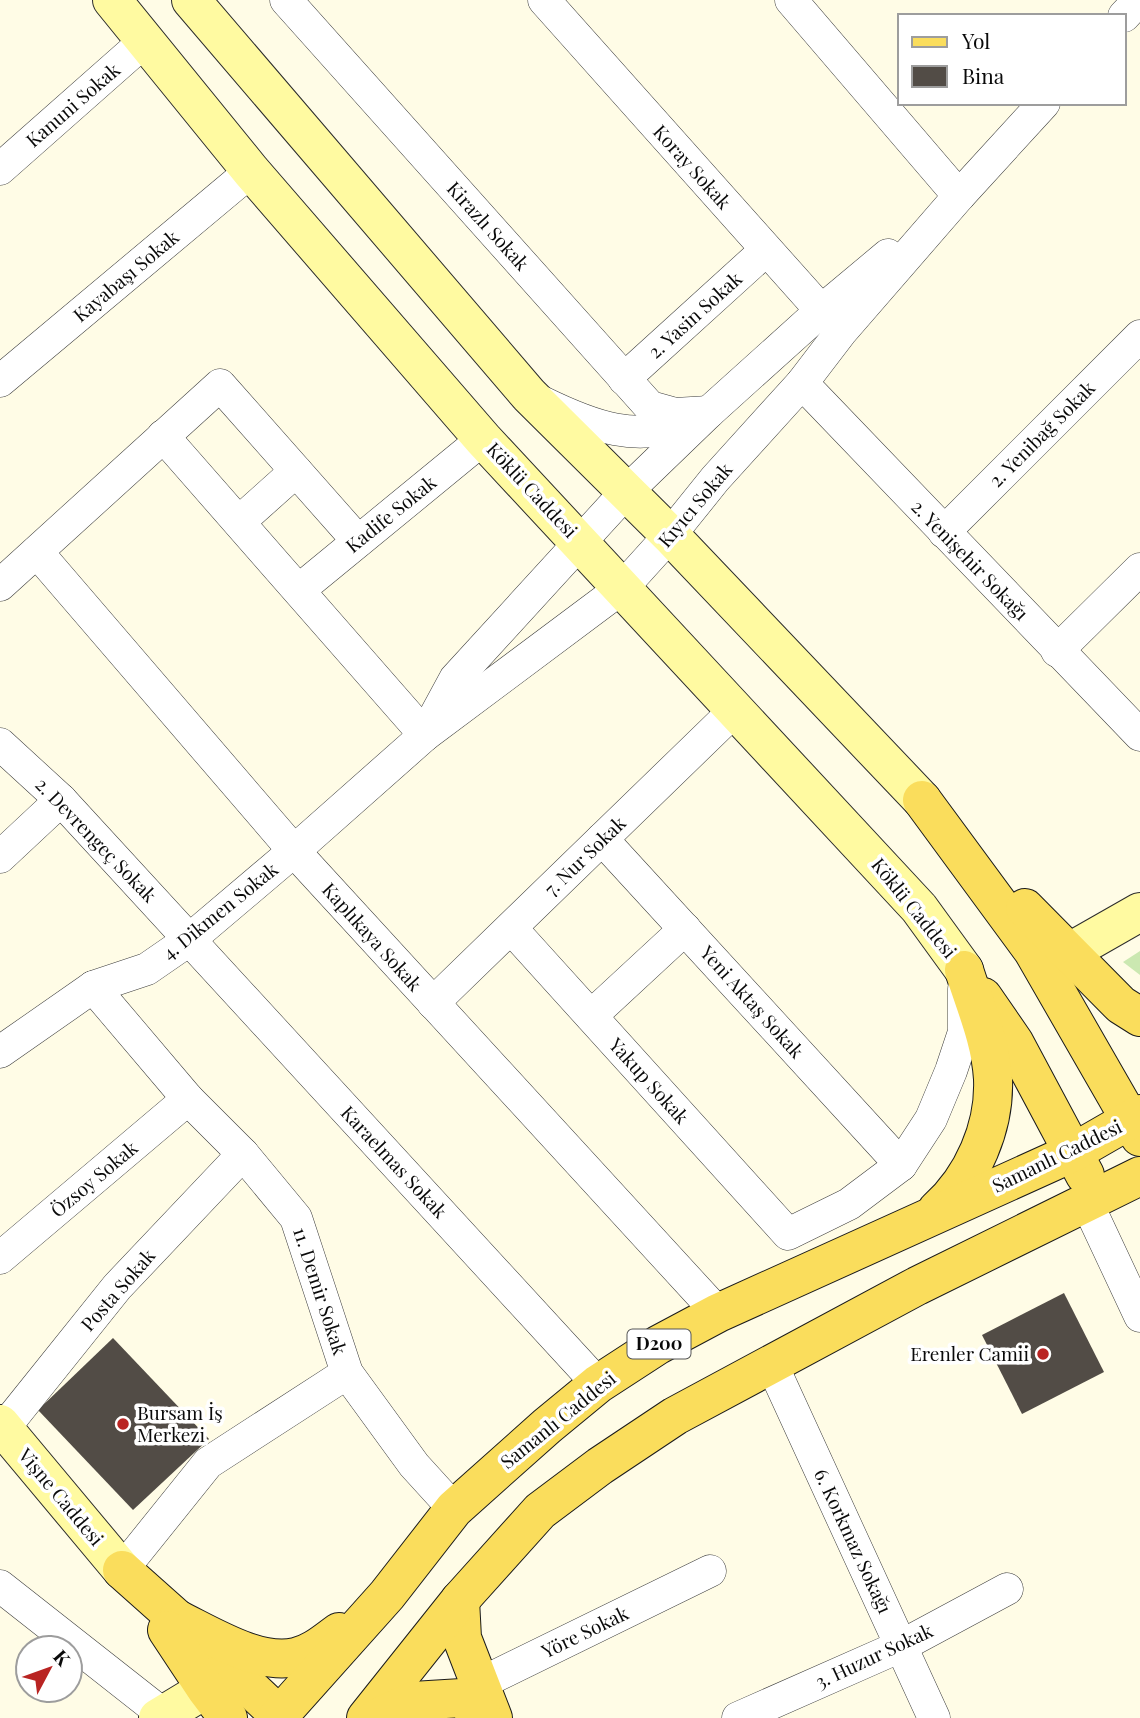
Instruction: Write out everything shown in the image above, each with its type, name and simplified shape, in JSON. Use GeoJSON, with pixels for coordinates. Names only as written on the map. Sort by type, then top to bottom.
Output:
{"type":"FeatureCollection","features":[{"type":"Feature","properties":{"kind":"main road","name":"Köklü Caddesi"},"geometry":{"type":"LineString","coordinates":[[111,0],[251,171],[484,439],[919,908],[964,970]]}},
{"type":"Feature","properties":{"kind":"main road"},"geometry":{"type":"LineString","coordinates":[[195,2],[528,395],[670,535],[1068,953],[1121,1005],[1140,1017]]}},
{"type":"Feature","properties":{"kind":"main road"},"geometry":{"type":"LineString","coordinates":[[922,800],[1033,951],[1137,1123]]}},
{"type":"Feature","properties":{"kind":"main road"},"geometry":{"type":"LineString","coordinates":[[1068,953],[1140,912]]}},
{"type":"Feature","properties":{"kind":"main road"},"geometry":{"type":"LineString","coordinates":[[964,970],[1014,1042],[1074,1152],[1092,1201]]}},
{"type":"Feature","properties":{"kind":"main road"},"geometry":{"type":"LineString","coordinates":[[929,1217],[951,1198],[976,1158],[990,1122],[993,1080],[986,1037],[964,970]]}},
{"type":"Feature","properties":{"kind":"main road","name":"Samanlı Caddesi"},"geometry":{"type":"LineString","coordinates":[[279,1717],[387,1595],[454,1508],[598,1384],[658,1345],[718,1313],[1137,1123]]}},
{"type":"Feature","properties":{"kind":"main road"},"geometry":{"type":"LineString","coordinates":[[366,1718],[460,1600],[540,1511],[600,1466],[675,1416],[917,1286],[1140,1176]]}},
{"type":"Feature","properties":{"kind":"main road","name":"Vişne Caddesi"},"geometry":{"type":"LineString","coordinates":[[1,1429],[122,1570]]}},
{"type":"Feature","properties":{"kind":"main road"},"geometry":{"type":"LineString","coordinates":[[122,1570],[279,1717]]}},
{"type":"Feature","properties":{"kind":"main road"},"geometry":{"type":"LineString","coordinates":[[122,1570],[183,1652],[216,1708],[161,1716]]}},
{"type":"Feature","properties":{"kind":"main road"},"geometry":{"type":"LineString","coordinates":[[177,1619],[237,1649],[270,1657],[294,1658],[318,1648],[387,1595]]}},
{"type":"Feature","properties":{"kind":"main road"},"geometry":{"type":"LineString","coordinates":[[377,1718],[413,1701],[479,1704],[462,1638],[460,1600]]}},
{"type":"Feature","properties":{"kind":"street","name":"Kirazlı Sokak"},"geometry":{"type":"LineString","coordinates":[[286,0],[650,407],[675,414],[709,412]]}},
{"type":"Feature","properties":{"kind":"street","name":"Koray Sokak"},"geometry":{"type":"LineString","coordinates":[[544,0],[831,322]]}},
{"type":"Feature","properties":{"kind":"street"},"geometry":{"type":"LineString","coordinates":[[791,0],[959,196]]}},
{"type":"Feature","properties":{"kind":"street"},"geometry":{"type":"LineString","coordinates":[[1126,14],[1139,0]]}},
{"type":"Feature","properties":{"kind":"street","name":"Kanuni Sokak"},"geometry":{"type":"LineString","coordinates":[[0,169],[146,40]]}},
{"type":"Feature","properties":{"kind":"street","name":"Kıyıcı Sokak"},"geometry":{"type":"LineString","coordinates":[[294,851],[425,735],[624,587],[802,383],[831,322],[959,196],[1042,105]]}},
{"type":"Feature","properties":{"kind":"street","name":"Kayabaşı Sokak"},"geometry":{"type":"LineString","coordinates":[[0,381],[251,171]]}},
{"type":"Feature","properties":{"kind":"street","name":"2. Yasin Sokak"},"geometry":{"type":"LineString","coordinates":[[624,379],[766,250]]}},
{"type":"Feature","properties":{"kind":"street"},"geometry":{"type":"LineString","coordinates":[[163,436],[425,735],[455,680],[626,492],[709,412],[831,322]]}},
{"type":"Feature","properties":{"kind":"street","name":"2. Yenibağ Sokak"},"geometry":{"type":"LineString","coordinates":[[944,532],[1140,336]]}},
{"type":"Feature","properties":{"kind":"street","name":"2. Yenişehir Sokağı"},"geometry":{"type":"LineString","coordinates":[[802,383],[1140,735]]}},
{"type":"Feature","properties":{"kind":"street"},"geometry":{"type":"LineString","coordinates":[[0,585],[220,385],[358,541]]}},
{"type":"Feature","properties":{"kind":"street"},"geometry":{"type":"LineString","coordinates":[[528,395],[594,425],[632,433],[675,428],[709,412]]}},
{"type":"Feature","properties":{"kind":"street","name":"Kadife Sokak"},"geometry":{"type":"LineString","coordinates":[[299,590],[484,439]]}},
{"type":"Feature","properties":{"kind":"street"},"geometry":{"type":"LineString","coordinates":[[239,522],[296,471]]}},
{"type":"Feature","properties":{"kind":"street","name":"Kaplıkaya Sokak"},"geometry":{"type":"LineString","coordinates":[[37,552],[294,851],[718,1313]]}},
{"type":"Feature","properties":{"kind":"street"},"geometry":{"type":"LineString","coordinates":[[1057,651],[1140,569]]}},
{"type":"Feature","properties":{"kind":"street","name":"7. Nur Sokak"},"geometry":{"type":"LineString","coordinates":[[433,1003],[736,709]]}},
{"type":"Feature","properties":{"kind":"street","name":"2. Devrengeç Sokak"},"geometry":{"type":"LineString","coordinates":[[0,745],[61,800],[189,940]]}},
{"type":"Feature","properties":{"kind":"street"},"geometry":{"type":"LineString","coordinates":[[0,858],[61,800]]}},
{"type":"Feature","properties":{"kind":"street","name":"Yeni Aktaş Sokak"},"geometry":{"type":"LineString","coordinates":[[602,839],[901,1165]]}},
{"type":"Feature","properties":{"kind":"street","name":"4. Dikmen Sokak"},"geometry":{"type":"LineString","coordinates":[[0,1052],[93,987],[147,969],[189,940],[294,851]]}},
{"type":"Feature","properties":{"kind":"street","name":"Yakup Sokak"},"geometry":{"type":"LineString","coordinates":[[511,928],[788,1234],[849,1205],[901,1165]]}},
{"type":"Feature","properties":{"kind":"street"},"geometry":{"type":"LineString","coordinates":[[591,1016],[685,929]]}},
{"type":"Feature","properties":{"kind":"street","name":"Karaelmas Sokak"},"geometry":{"type":"LineString","coordinates":[[189,940],[598,1384]]}},
{"type":"Feature","properties":{"kind":"street"},"geometry":{"type":"LineString","coordinates":[[901,1165],[931,1119],[964,1032],[964,970]]}},
{"type":"Feature","properties":{"kind":"street","name":"11. Demir Sokak"},"geometry":{"type":"LineString","coordinates":[[93,987],[188,1099],[243,1154],[296,1218],[347,1373],[414,1465],[454,1508]]}},
{"type":"Feature","properties":{"kind":"street","name":"Özsoy Sokak"},"geometry":{"type":"LineString","coordinates":[[0,1258],[188,1099]]}},
{"type":"Feature","properties":{"kind":"street","name":"Posta Sokak"},"geometry":{"type":"LineString","coordinates":[[1,1429],[117,1287],[243,1154]]}},
{"type":"Feature","properties":{"kind":"street"},"geometry":{"type":"LineString","coordinates":[[1092,1201],[1140,1316]]}},
{"type":"Feature","properties":{"kind":"street","name":"6. Korkmaz Sokağı"},"geometry":{"type":"LineString","coordinates":[[772,1365],[934,1718]]}},
{"type":"Feature","properties":{"kind":"street"},"geometry":{"type":"LineString","coordinates":[[122,1570],[208,1463],[347,1373]]}},
{"type":"Feature","properties":{"kind":"street","name":"Yöre Sokak"},"geometry":{"type":"LineString","coordinates":[[479,1704],[710,1571]]}},
{"type":"Feature","properties":{"kind":"street"},"geometry":{"type":"LineString","coordinates":[[0,1586],[161,1716]]}},
{"type":"Feature","properties":{"kind":"street","name":"3. Huzur Sokak"},"geometry":{"type":"LineString","coordinates":[[738,1718],[901,1646],[1007,1589]]}},
{"type":"Feature","properties":{"kind":"green space"},"geometry":{"type":"Polygon","coordinates":[[[1140,951],[1140,975],[1123,962],[1140,951]]]}},
{"type":"Feature","properties":{"kind":"building","name":"Erenler Camii"},"geometry":{"type":"Polygon","coordinates":[[[1064,1293],[1104,1372],[1022,1414],[982,1335],[1064,1293]]]}},
{"type":"Feature","properties":{"kind":"building","name":"Bursam İş Merkezi"},"geometry":{"type":"Polygon","coordinates":[[[113,1338],[209,1439],[133,1510],[38,1410],[113,1338]]]}},
{"type":"Feature","properties":{"kind":"place","name":"Erenler Camii"},"geometry":{"type":"Point","coordinates":[1043,1354]}},
{"type":"Feature","properties":{"kind":"place","name":"Bursam İş Merkezi"},"geometry":{"type":"Point","coordinates":[123,1424]}}]}
